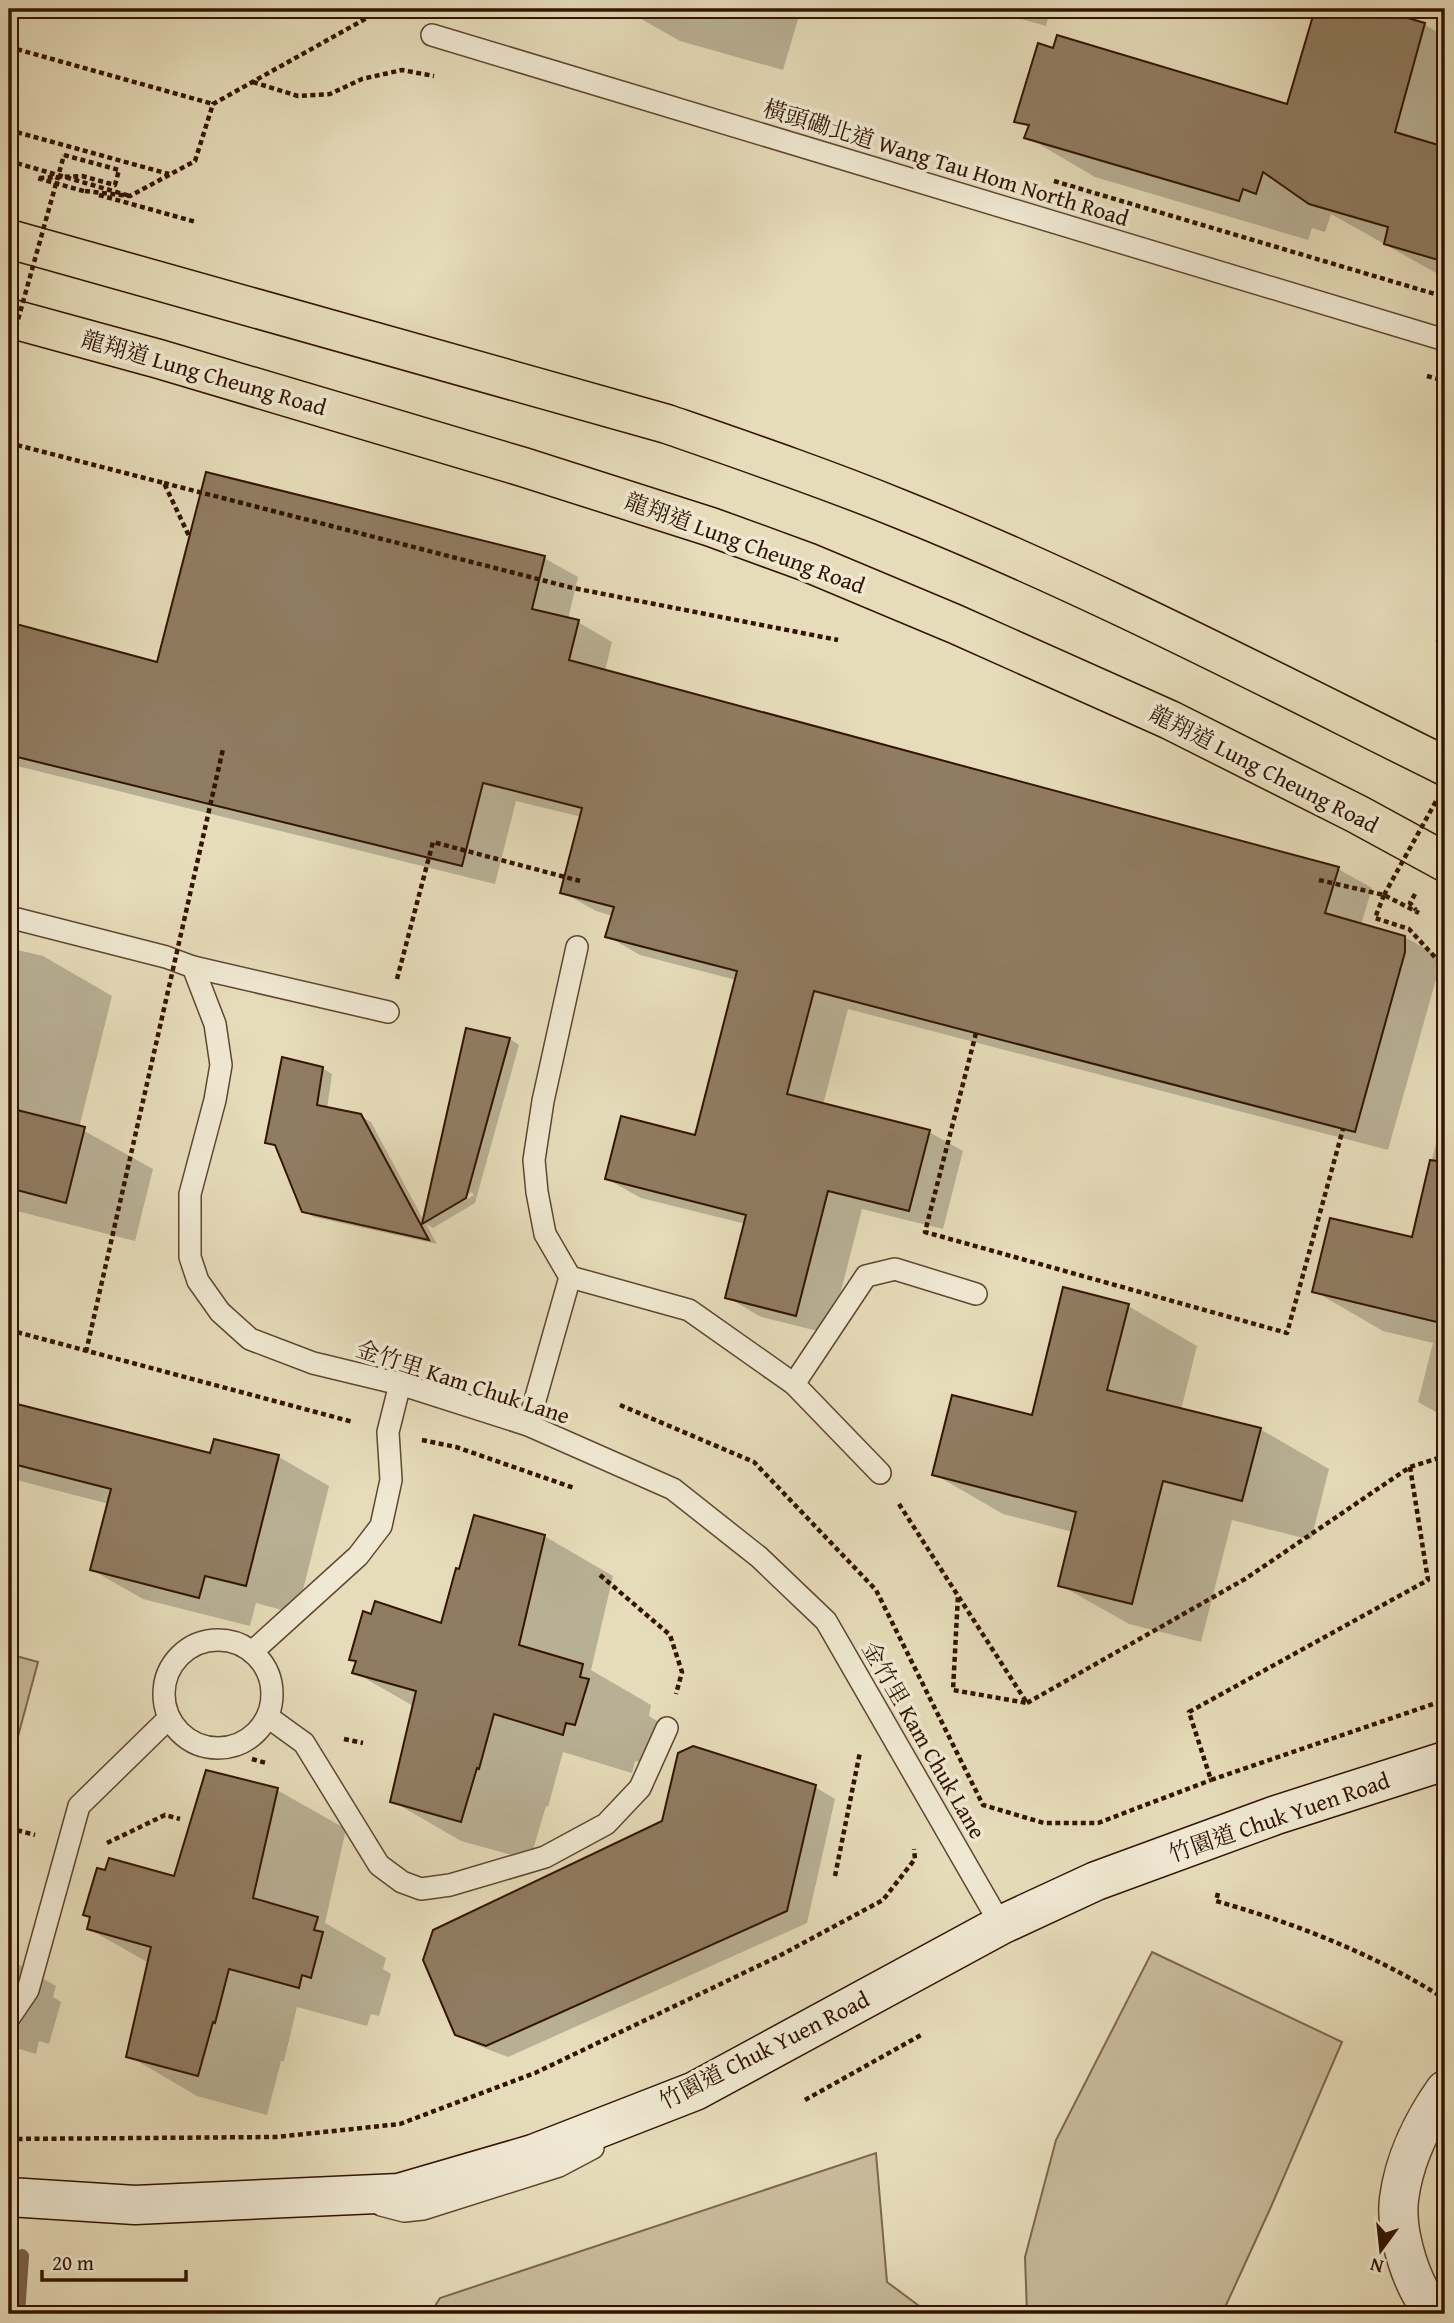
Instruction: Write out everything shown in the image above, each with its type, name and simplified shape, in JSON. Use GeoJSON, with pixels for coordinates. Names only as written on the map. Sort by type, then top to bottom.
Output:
{"type":"FeatureCollection","features":[{"type":"Feature","properties":{"kind":"highway"},"geometry":{"type":"LineString","coordinates":[[9,239],[667,424],[753,453],[900,508],[990,547],[1197,642],[1445,766]]}},
{"type":"Feature","properties":{"kind":"highway","name":"龍翔道 Lung Cheung Road"},"geometry":{"type":"LineString","coordinates":[[9,318],[159,359],[523,467],[700,523],[807,562],[955,624],[1170,720],[1357,814],[1445,862]]}},
{"type":"Feature","properties":{"kind":"main road","name":"竹園道 Chuk Yuen Road"},"geometry":{"type":"LineString","coordinates":[[9,2197],[135,2206],[399,2193],[533,2154],[695,2091],[1001,1925],[1096,1881],[1276,1815],[1445,1761]]}},
{"type":"Feature","properties":{"kind":"main road"},"geometry":{"type":"LineString","coordinates":[[1436,2314],[1424,2301],[1412,2276],[1403,2239],[1399,2201],[1412,2154],[1431,2110],[1445,2090]]}},
{"type":"Feature","properties":{"kind":"lane","name":"橫頭磡北道 Wang Tau Hom North Road"},"geometry":{"type":"LineString","coordinates":[[432,35],[1445,340]]}},
{"type":"Feature","properties":{"kind":"lane"},"geometry":{"type":"LineString","coordinates":[[9,917],[166,957],[193,967],[388,1012]]}},
{"type":"Feature","properties":{"kind":"lane"},"geometry":{"type":"LineString","coordinates":[[577,947],[543,1101],[534,1160],[545,1234],[570,1277],[689,1310],[794,1384],[880,1474]]}},
{"type":"Feature","properties":{"kind":"lane","name":"金竹里 Kam Chuk Lane"},"geometry":{"type":"LineString","coordinates":[[193,967],[215,1024],[221,1065],[215,1100],[190,1194],[190,1257],[198,1281],[220,1312],[250,1339],[313,1363],[400,1384],[528,1425],[673,1489],[759,1557],[826,1622],[1001,1925]]}},
{"type":"Feature","properties":{"kind":"lane"},"geometry":{"type":"LineString","coordinates":[[794,1384],[866,1276],[895,1269],[976,1294]]}},
{"type":"Feature","properties":{"kind":"lane"},"geometry":{"type":"LineString","coordinates":[[528,1425],[570,1277]]}},
{"type":"Feature","properties":{"kind":"lane"},"geometry":{"type":"LineString","coordinates":[[252,1652],[349,1566],[381,1526],[391,1480],[388,1432],[400,1384]]}},
{"type":"Feature","properties":{"kind":"lane"},"geometry":{"type":"LineString","coordinates":[[218,1639],[236,1643],[252,1652],[265,1665],[272,1682],[268,1717],[258,1731],[244,1742],[228,1748],[193,1742],[179,1732],[169,1718],[164,1700],[165,1682],[172,1665],[184,1652],[200,1643],[218,1639]]}},
{"type":"Feature","properties":{"kind":"lane"},"geometry":{"type":"LineString","coordinates":[[268,1717],[304,1742],[379,1865],[402,1882],[421,1889],[450,1885],[545,1857],[606,1824],[640,1788],[667,1728]]}},
{"type":"Feature","properties":{"kind":"lane"},"geometry":{"type":"LineString","coordinates":[[9,2018],[28,1990],[79,1806],[169,1718]]}},
{"type":"Feature","properties":{"kind":"path"},"geometry":{"type":"LineString","coordinates":[[85,191],[130,196],[195,161],[213,104],[383,9]]}},
{"type":"Feature","properties":{"kind":"path"},"geometry":{"type":"LineString","coordinates":[[9,47],[213,104]]}},
{"type":"Feature","properties":{"kind":"path"},"geometry":{"type":"LineString","coordinates":[[253,82],[298,96],[330,94],[362,79],[402,70],[439,77]]}},
{"type":"Feature","properties":{"kind":"path"},"geometry":{"type":"LineString","coordinates":[[9,130],[170,174]]}},
{"type":"Feature","properties":{"kind":"path"},"geometry":{"type":"LineString","coordinates":[[9,352],[58,175],[64,155],[119,170],[115,185],[82,176],[37,178],[85,191],[196,222]]}},
{"type":"Feature","properties":{"kind":"path"},"geometry":{"type":"LineString","coordinates":[[9,161],[130,196]]}},
{"type":"Feature","properties":{"kind":"path"},"geometry":{"type":"LineString","coordinates":[[1419,373],[1445,381]]}},
{"type":"Feature","properties":{"kind":"path"},"geometry":{"type":"LineString","coordinates":[[9,443],[573,587],[838,640]]}},
{"type":"Feature","properties":{"kind":"path"},"geometry":{"type":"LineString","coordinates":[[164,483],[190,536]]}},
{"type":"Feature","properties":{"kind":"path"},"geometry":{"type":"LineString","coordinates":[[1445,633],[1438,641],[1445,645]]}},
{"type":"Feature","properties":{"kind":"path"},"geometry":{"type":"LineString","coordinates":[[86,1352],[223,750]]}},
{"type":"Feature","properties":{"kind":"path"},"geometry":{"type":"LineString","coordinates":[[1445,785],[1384,895],[1375,918],[1409,929],[1445,968]]}},
{"type":"Feature","properties":{"kind":"path"},"geometry":{"type":"LineString","coordinates":[[388,1012],[433,842],[580,881]]}},
{"type":"Feature","properties":{"kind":"path"},"geometry":{"type":"LineString","coordinates":[[1319,880],[1384,895],[1419,913]]}},
{"type":"Feature","properties":{"kind":"path"},"geometry":{"type":"LineString","coordinates":[[976,1033],[925,1232],[1287,1332],[1343,1129]]}},
{"type":"Feature","properties":{"kind":"path"},"geometry":{"type":"LineString","coordinates":[[9,1330],[388,1432],[456,1447],[586,1492]]}},
{"type":"Feature","properties":{"kind":"path"},"geometry":{"type":"LineString","coordinates":[[620,1405],[754,1462],[876,1590],[983,1805],[1044,1823],[1098,1823],[1211,1780],[1445,1700]]}},
{"type":"Feature","properties":{"kind":"path"},"geometry":{"type":"LineString","coordinates":[[958,1595],[953,1690],[1027,1703],[1245,1579],[1410,1467],[1445,1456]]}},
{"type":"Feature","properties":{"kind":"path"},"geometry":{"type":"LineString","coordinates":[[1211,1780],[1189,1712],[1428,1580],[1410,1467]]}},
{"type":"Feature","properties":{"kind":"path"},"geometry":{"type":"LineString","coordinates":[[880,1474],[1027,1703]]}},
{"type":"Feature","properties":{"kind":"path"},"geometry":{"type":"LineString","coordinates":[[600,1575],[670,1635],[682,1672],[667,1728]]}},
{"type":"Feature","properties":{"kind":"path"},"geometry":{"type":"LineString","coordinates":[[835,1876],[860,1750]]}},
{"type":"Feature","properties":{"kind":"path"},"geometry":{"type":"LineString","coordinates":[[9,2139],[276,2137],[400,2124],[535,2073],[779,1956],[883,1900],[915,1859],[914,1840]]}},
{"type":"Feature","properties":{"kind":"path"},"geometry":{"type":"LineString","coordinates":[[1218,1893],[1216,1901],[1274,1917],[1321,1935],[1403,1972],[1445,1999]]}},
{"type":"Feature","properties":{"kind":"path"},"geometry":{"type":"LineString","coordinates":[[805,2100],[921,2035]]}},
{"type":"Feature","properties":{"kind":"shaded area"},"geometry":{"type":"Polygon","coordinates":[[[9,1654],[38,1662],[10,1766],[9,1766],[9,1654]]]}},
{"type":"Feature","properties":{"kind":"shaded area"},"geometry":{"type":"Polygon","coordinates":[[[1152,1952],[1342,2042],[1222,2314],[1027,2314],[1025,2257],[1056,2140],[1152,1952]]]}},
{"type":"Feature","properties":{"kind":"shaded area"},"geometry":{"type":"Polygon","coordinates":[[[876,2153],[887,2282],[930,2314],[430,2314],[440,2298],[876,2153]]]}},
{"type":"Feature","properties":{"kind":"building"},"geometry":{"type":"Polygon","coordinates":[[[1315,9],[1377,9],[1425,23],[1395,132],[1445,147],[1445,262],[1384,244],[1388,227],[1309,204],[1263,172],[1256,194],[1243,189],[1239,201],[1024,138],[1029,125],[1014,122],[1038,43],[1053,48],[1057,35],[1287,104],[1315,9]]]}},
{"type":"Feature","properties":{"kind":"building"},"geometry":{"type":"Polygon","coordinates":[[[206,472],[545,556],[532,609],[579,620],[569,660],[1339,867],[1325,913],[1405,936],[1405,952],[1355,1132],[814,991],[787,1094],[930,1130],[909,1211],[828,1191],[796,1316],[725,1298],[746,1215],[605,1179],[621,1116],[695,1135],[737,971],[605,937],[614,907],[560,893],[582,808],[483,783],[462,866],[9,755],[9,622],[157,662],[206,472]]]}},
{"type":"Feature","properties":{"kind":"building"},"geometry":{"type":"Polygon","coordinates":[[[466,1028],[510,1038],[466,1198],[422,1224],[466,1028]]]}},
{"type":"Feature","properties":{"kind":"building"},"geometry":{"type":"Polygon","coordinates":[[[282,1057],[323,1067],[317,1105],[361,1114],[429,1240],[302,1212],[275,1145],[265,1143],[282,1057]]]}},
{"type":"Feature","properties":{"kind":"building"},"geometry":{"type":"Polygon","coordinates":[[[9,1108],[85,1127],[66,1203],[9,1188],[9,1108]]]}},
{"type":"Feature","properties":{"kind":"building"},"geometry":{"type":"Polygon","coordinates":[[[1430,1160],[1445,1162],[1445,1324],[1312,1292],[1330,1218],[1412,1237],[1430,1160]]]}},
{"type":"Feature","properties":{"kind":"building"},"geometry":{"type":"Polygon","coordinates":[[[1063,1287],[1129,1304],[1107,1390],[1261,1428],[1242,1501],[1163,1481],[1132,1604],[1058,1586],[1076,1512],[932,1475],[952,1395],[1032,1415],[1063,1287]]]}},
{"type":"Feature","properties":{"kind":"building"},"geometry":{"type":"Polygon","coordinates":[[[9,1402],[210,1453],[214,1439],[279,1455],[246,1586],[205,1576],[199,1598],[90,1570],[111,1489],[9,1463],[9,1402]]]}},
{"type":"Feature","properties":{"kind":"building"},"geometry":{"type":"Polygon","coordinates":[[[474,1515],[545,1535],[519,1645],[583,1664],[580,1677],[589,1679],[575,1725],[566,1723],[563,1735],[494,1714],[461,1822],[390,1802],[416,1691],[352,1673],[356,1661],[349,1660],[363,1611],[371,1614],[375,1601],[441,1623],[474,1515]]]}},
{"type":"Feature","properties":{"kind":"building"},"geometry":{"type":"Polygon","coordinates":[[[693,1746],[816,1785],[787,1911],[486,2046],[455,2035],[423,1960],[433,1930],[662,1821],[678,1753],[693,1746]]]}},
{"type":"Feature","properties":{"kind":"building"},"geometry":{"type":"Polygon","coordinates":[[[206,1770],[278,1788],[253,1898],[318,1917],[314,1930],[323,1932],[311,1978],[302,1975],[299,1988],[229,1969],[198,2076],[126,2057],[151,1947],[87,1929],[90,1917],[83,1915],[97,1868],[105,1870],[109,1858],[174,1876],[206,1770]]]}},
{"type":"Feature","properties":{"kind":"waterway"},"geometry":{"type":"LineString","coordinates":[[18,2314],[22,2256]]}}]}
